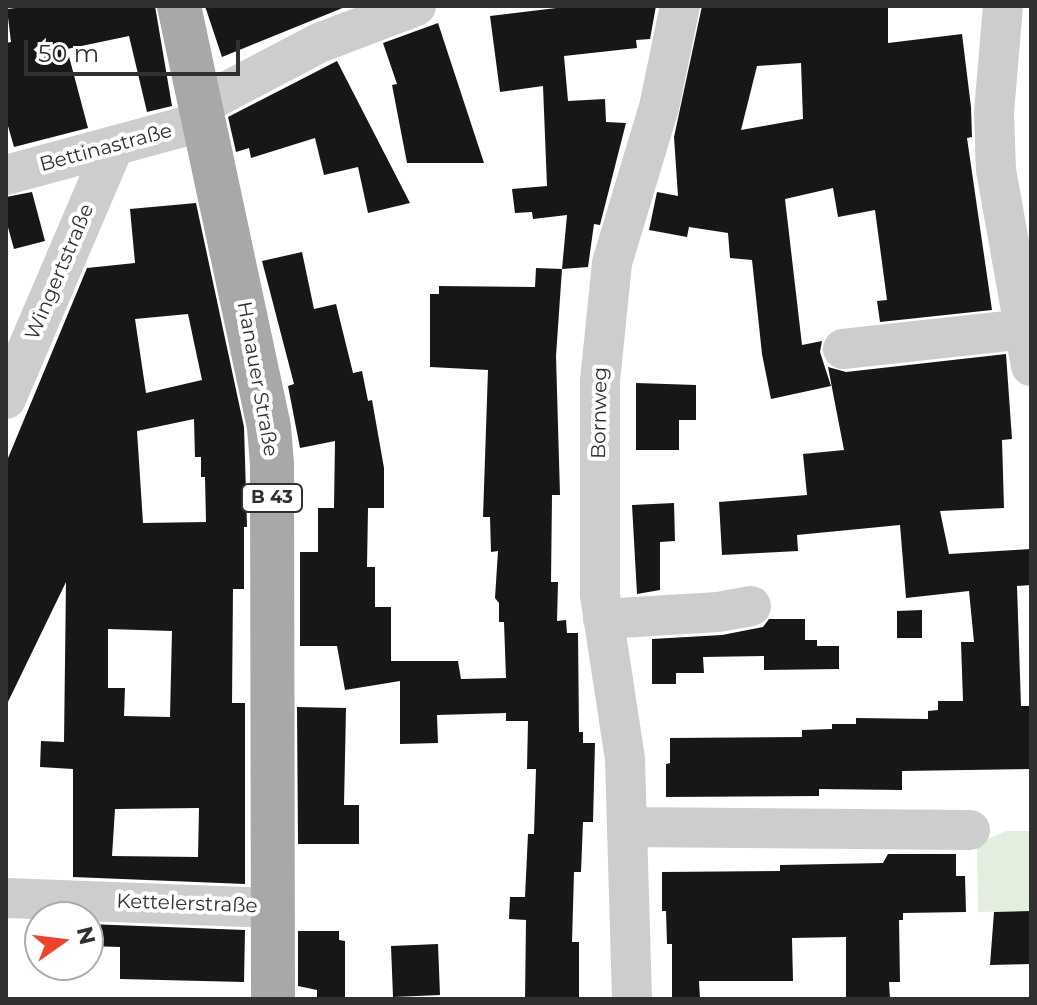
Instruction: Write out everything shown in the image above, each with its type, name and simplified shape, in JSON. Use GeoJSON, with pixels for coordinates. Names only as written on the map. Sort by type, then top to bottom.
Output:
{"type":"FeatureCollection","features":[{"type":"Feature","properties":{"kind":"main road","name":"Hanauer Straße"},"geometry":{"type":"LineString","coordinates":[[179,6],[263,389],[272,464],[273,999]]}},
{"type":"Feature","properties":{"kind":"street","name":"Bettinastraße"},"geometry":{"type":"LineString","coordinates":[[6,175],[114,146],[203,113],[319,43],[416,6]]}},
{"type":"Feature","properties":{"kind":"street","name":"Bornweg"},"geometry":{"type":"LineString","coordinates":[[632,999],[622,723],[603,619],[599,562],[598,411],[604,319],[617,240],[659,107],[680,6]]}},
{"type":"Feature","properties":{"kind":"street"},"geometry":{"type":"LineString","coordinates":[[843,349],[1028,347],[996,170],[994,112],[1003,6]]}},
{"type":"Feature","properties":{"kind":"street","name":"Wingertstraße"},"geometry":{"type":"LineString","coordinates":[[6,399],[114,146]]}},
{"type":"Feature","properties":{"kind":"street"},"geometry":{"type":"LineString","coordinates":[[603,619],[718,612],[751,606]]}},
{"type":"Feature","properties":{"kind":"street"},"geometry":{"type":"LineString","coordinates":[[628,827],[970,830]]}},
{"type":"Feature","properties":{"kind":"street","name":"Kettelerstraße"},"geometry":{"type":"LineString","coordinates":[[6,898],[273,908]]}},
{"type":"Feature","properties":{"kind":"green space"},"geometry":{"type":"Polygon","coordinates":[[[1006,831],[1031,831],[1031,911],[978,912],[977,844],[1006,831]]]}},
{"type":"Feature","properties":{"kind":"building"},"geometry":{"type":"Polygon","coordinates":[[[32,6],[155,6],[172,106],[147,112],[129,36],[67,49],[88,128],[14,147],[6,119],[6,43],[11,42],[7,9],[32,6]]]}},
{"type":"Feature","properties":{"kind":"building"},"geometry":{"type":"Polygon","coordinates":[[[205,6],[344,6],[345,7],[222,57],[205,6]]]}},
{"type":"Feature","properties":{"kind":"building"},"geometry":{"type":"Polygon","coordinates":[[[573,6],[656,6],[650,39],[636,40],[637,48],[564,56],[568,101],[605,99],[606,122],[626,123],[600,225],[594,224],[588,267],[562,269],[567,215],[533,219],[532,212],[515,213],[512,189],[547,186],[543,86],[500,92],[490,16],[573,6]]]}},
{"type":"Feature","properties":{"kind":"building"},"geometry":{"type":"Polygon","coordinates":[[[702,6],[888,6],[888,43],[962,34],[971,107],[972,137],[967,138],[992,310],[880,322],[877,301],[887,300],[875,210],[838,217],[833,188],[785,199],[802,345],[822,341],[820,352],[831,386],[771,399],[762,354],[752,260],[730,258],[728,233],[689,227],[687,237],[649,230],[657,192],[678,196],[674,137],[702,6]],[[801,63],[757,66],[741,130],[803,119],[801,63]]]}},
{"type":"Feature","properties":{"kind":"building"},"geometry":{"type":"Polygon","coordinates":[[[438,23],[484,163],[407,163],[392,85],[397,84],[383,43],[438,23]]]}},
{"type":"Feature","properties":{"kind":"building"},"geometry":{"type":"Polygon","coordinates":[[[337,61],[410,203],[368,213],[358,167],[324,175],[315,138],[251,158],[249,148],[236,152],[228,117],[337,61]]]}},
{"type":"Feature","properties":{"kind":"building"},"geometry":{"type":"Polygon","coordinates":[[[32,192],[45,241],[14,249],[6,220],[6,197],[32,192]]]}},
{"type":"Feature","properties":{"kind":"building"},"geometry":{"type":"Polygon","coordinates":[[[196,203],[244,427],[247,527],[244,527],[244,589],[233,589],[232,703],[245,703],[245,884],[73,877],[73,769],[40,767],[41,741],[64,742],[66,582],[6,706],[6,463],[87,268],[135,263],[130,209],[196,203]],[[188,314],[135,319],[146,393],[202,380],[188,314]],[[194,419],[137,431],[143,523],[206,522],[205,477],[201,477],[201,457],[195,457],[194,419]],[[108,629],[108,688],[125,688],[124,716],[170,717],[172,631],[108,629]],[[199,808],[115,809],[112,856],[198,857],[199,808]]]}},
{"type":"Feature","properties":{"kind":"building"},"geometry":{"type":"Polygon","coordinates":[[[302,252],[314,309],[336,304],[353,373],[362,371],[368,401],[372,400],[384,468],[384,508],[368,508],[367,567],[375,567],[375,607],[391,607],[391,661],[458,661],[461,679],[506,678],[504,622],[499,622],[499,603],[495,598],[498,551],[491,552],[490,517],[483,517],[488,370],[430,367],[430,294],[439,294],[439,286],[535,287],[536,268],[562,269],[556,356],[560,495],[552,495],[551,582],[558,582],[557,621],[566,620],[567,633],[578,633],[579,732],[583,732],[583,743],[595,743],[593,822],[583,822],[581,872],[574,872],[572,942],[579,942],[579,999],[525,999],[526,920],[509,919],[510,897],[525,897],[528,834],[534,834],[536,769],[527,769],[528,721],[506,721],[506,713],[437,715],[438,743],[400,744],[400,681],[345,690],[337,646],[300,646],[300,552],[318,552],[318,508],[334,508],[335,441],[300,448],[288,386],[294,384],[262,261],[302,252]]]}},
{"type":"Feature","properties":{"kind":"building"},"geometry":{"type":"Polygon","coordinates":[[[1006,354],[1012,439],[1002,440],[1004,508],[940,511],[949,554],[1031,549],[1031,585],[1017,586],[1021,706],[1031,706],[1031,769],[902,771],[902,790],[819,789],[819,796],[666,797],[670,738],[802,737],[802,730],[832,729],[832,724],[856,724],[856,718],[928,719],[928,711],[938,710],[938,701],[963,701],[961,642],[974,642],[969,591],[906,598],[900,525],[797,535],[798,551],[722,555],[719,502],[807,495],[803,454],[844,450],[828,367],[846,372],[1006,354]]]}},
{"type":"Feature","properties":{"kind":"building"},"geometry":{"type":"Polygon","coordinates":[[[636,383],[696,385],[696,420],[679,420],[679,450],[636,450],[636,383]]]}},
{"type":"Feature","properties":{"kind":"building"},"geometry":{"type":"Polygon","coordinates":[[[674,503],[675,541],[660,542],[660,590],[637,594],[632,505],[674,503]]]}},
{"type":"Feature","properties":{"kind":"building"},"geometry":{"type":"Polygon","coordinates":[[[922,610],[922,638],[897,638],[897,611],[922,610]]]}},
{"type":"Feature","properties":{"kind":"building"},"geometry":{"type":"Polygon","coordinates":[[[769,619],[805,619],[805,640],[817,640],[817,646],[839,646],[839,669],[764,670],[764,656],[703,657],[704,673],[676,673],[676,684],[652,684],[652,639],[722,635],[763,627],[769,619]]]}},
{"type":"Feature","properties":{"kind":"building"},"geometry":{"type":"Polygon","coordinates":[[[297,707],[346,708],[344,805],[359,805],[359,844],[298,844],[297,707]]]}},
{"type":"Feature","properties":{"kind":"building"},"geometry":{"type":"Polygon","coordinates":[[[888,854],[956,854],[956,876],[965,876],[966,912],[903,913],[903,920],[899,920],[900,982],[889,982],[890,999],[846,999],[846,937],[792,938],[793,981],[699,981],[700,999],[672,999],[672,944],[667,944],[666,911],[662,911],[662,872],[780,871],[780,865],[883,863],[888,854]]]}},
{"type":"Feature","properties":{"kind":"building"},"geometry":{"type":"Polygon","coordinates":[[[1031,911],[1031,964],[990,965],[994,912],[1031,911]]]}},
{"type":"Feature","properties":{"kind":"building"},"geometry":{"type":"Polygon","coordinates":[[[104,925],[245,930],[244,982],[120,979],[120,947],[104,946],[104,925]]]}},
{"type":"Feature","properties":{"kind":"building"},"geometry":{"type":"Polygon","coordinates":[[[298,931],[339,931],[339,940],[345,941],[345,999],[317,999],[317,990],[298,986],[298,931]]]}},
{"type":"Feature","properties":{"kind":"building"},"geometry":{"type":"Polygon","coordinates":[[[438,944],[440,995],[393,997],[391,946],[438,944]]]}}]}
